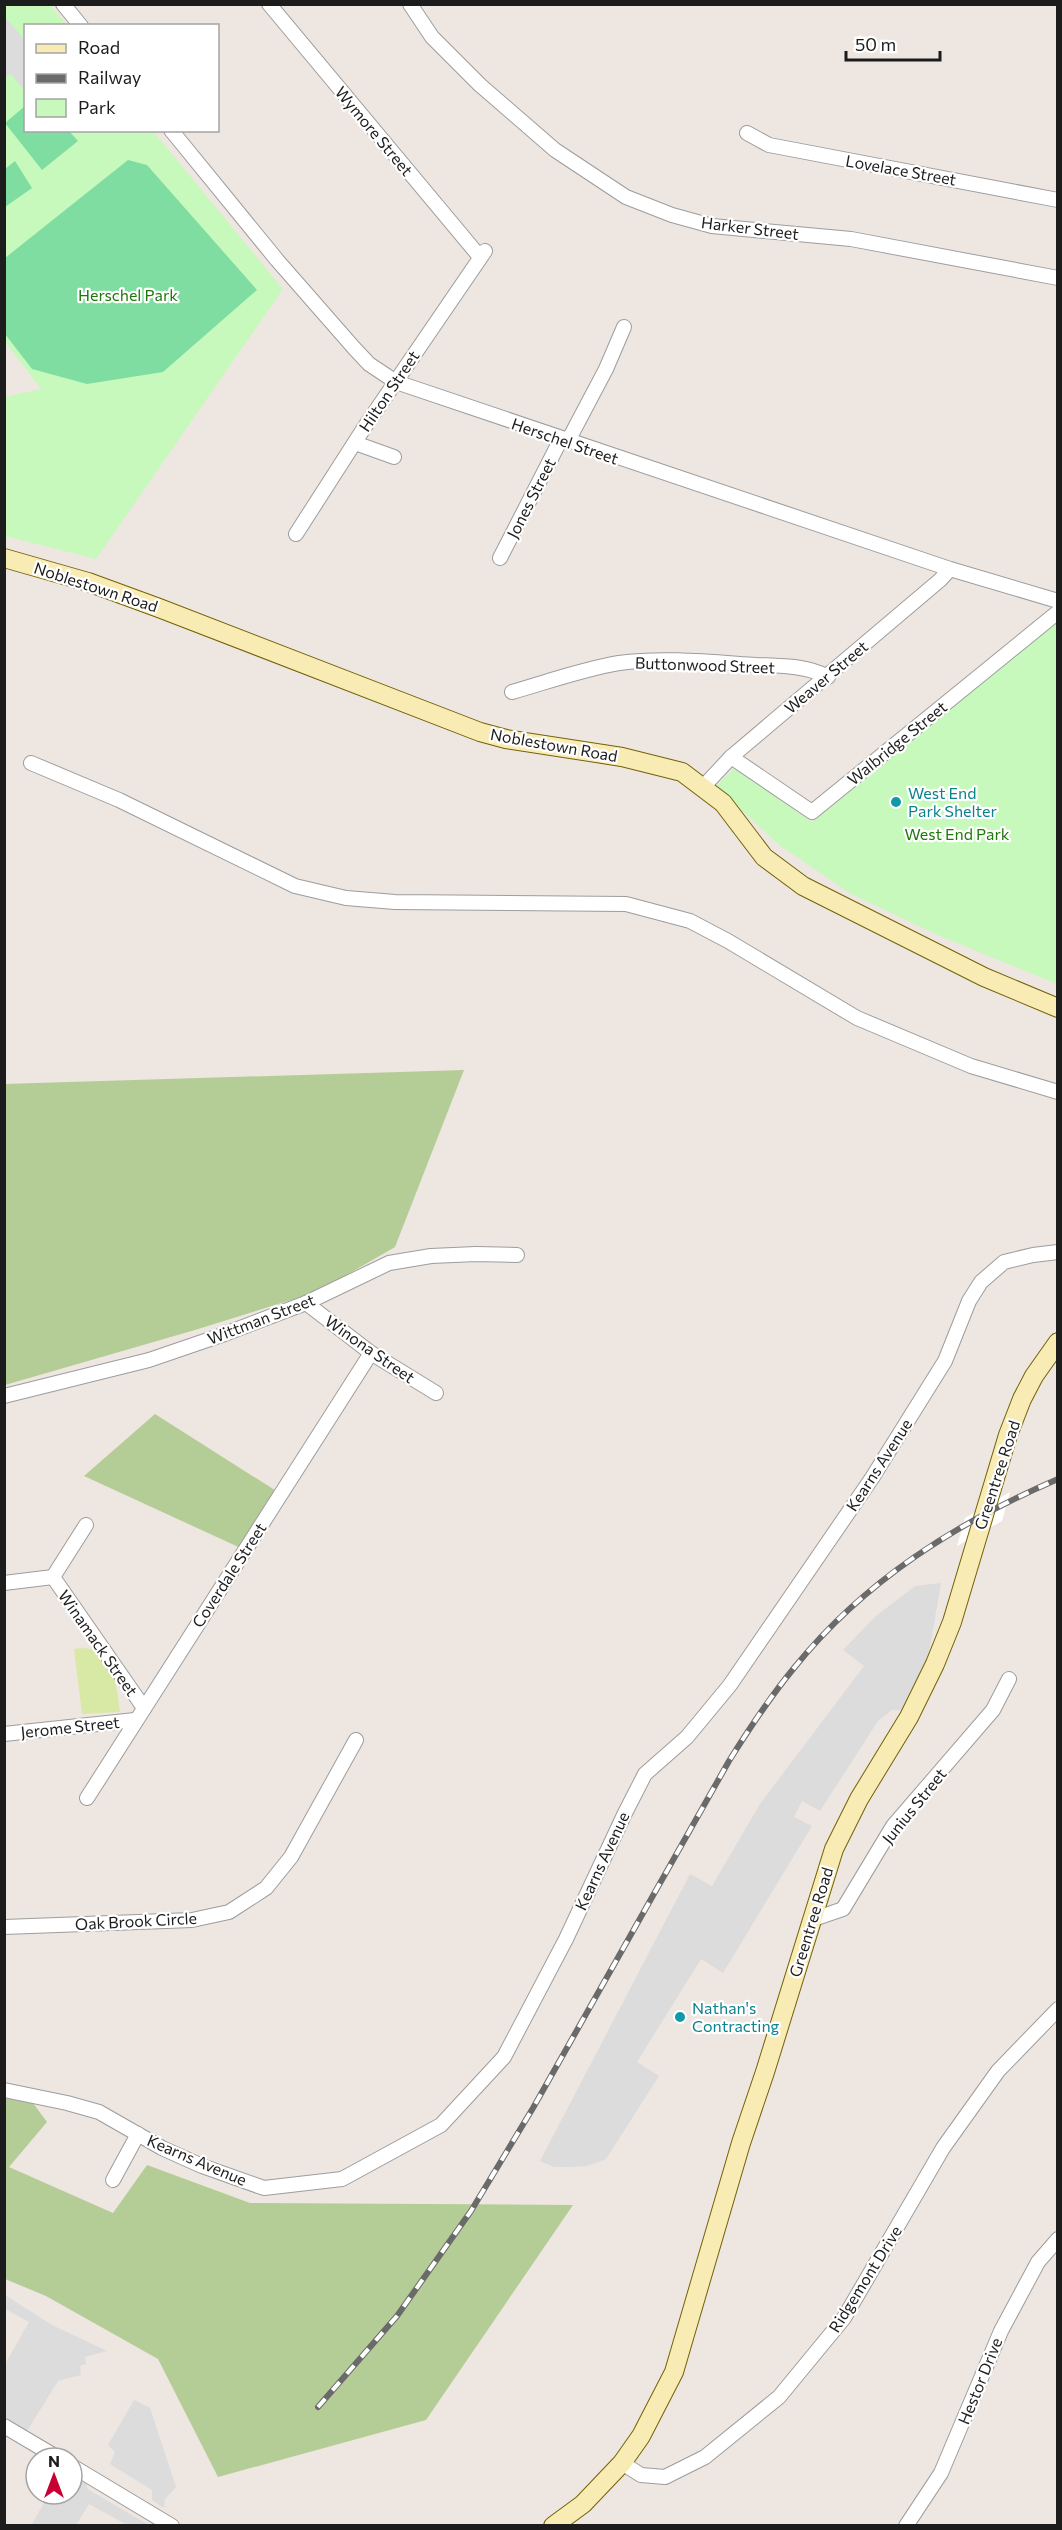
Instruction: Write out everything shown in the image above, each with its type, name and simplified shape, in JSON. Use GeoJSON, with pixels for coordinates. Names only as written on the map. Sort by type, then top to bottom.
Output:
{"type":"FeatureCollection","features":[{"type":"Feature","properties":{"kind":"main road","name":"Noblestown Road"},"geometry":{"type":"LineString","coordinates":[[4,558],[87,582],[159,608],[480,732],[506,740],[622,757],[682,772],[704,786],[723,803],[764,857],[803,886],[984,977],[1058,1008]]}},
{"type":"Feature","properties":{"kind":"main road","name":"Greentree Road"},"geometry":{"type":"LineString","coordinates":[[553,2526],[583,2504],[622,2463],[641,2436],[674,2372],[741,2143],[834,1849],[859,1799],[909,1717],[935,1664],[952,1622],[1008,1435],[1026,1391],[1058,1342]]}},
{"type":"Feature","properties":{"kind":"street"},"geometry":{"type":"LineString","coordinates":[[63,4],[79,24]]}},
{"type":"Feature","properties":{"kind":"street","name":"Wymore Street"},"geometry":{"type":"LineString","coordinates":[[269,4],[482,254]]}},
{"type":"Feature","properties":{"kind":"street","name":"Harker Street"},"geometry":{"type":"LineString","coordinates":[[410,4],[432,37],[480,85],[555,150],[626,197],[672,215],[712,226],[851,239],[1058,278]]}},
{"type":"Feature","properties":{"kind":"street","name":"Herschel Street"},"geometry":{"type":"LineString","coordinates":[[173,132],[277,260],[354,348],[369,364],[396,382],[950,569],[1058,601]]}},
{"type":"Feature","properties":{"kind":"street","name":"Lovelace Street"},"geometry":{"type":"LineString","coordinates":[[747,133],[769,145],[1058,200]]}},
{"type":"Feature","properties":{"kind":"street","name":"Hilton Street"},"geometry":{"type":"LineString","coordinates":[[296,534],[482,254]]}},
{"type":"Feature","properties":{"kind":"street","name":"Jones Street"},"geometry":{"type":"LineString","coordinates":[[500,558],[606,369],[624,327]]}},
{"type":"Feature","properties":{"kind":"street"},"geometry":{"type":"LineString","coordinates":[[355,443],[394,458]]}},
{"type":"Feature","properties":{"kind":"street","name":"Weaver Street"},"geometry":{"type":"LineString","coordinates":[[704,786],[730,757],[828,677],[950,569]]}},
{"type":"Feature","properties":{"kind":"street","name":"Walbridge Street"},"geometry":{"type":"LineString","coordinates":[[730,757],[812,812],[1058,612]]}},
{"type":"Feature","properties":{"kind":"street","name":"Buttonwood Street"},"geometry":{"type":"LineString","coordinates":[[512,692],[598,668],[639,661],[712,662],[801,668],[816,670],[828,677]]}},
{"type":"Feature","properties":{"kind":"street"},"geometry":{"type":"LineString","coordinates":[[31,763],[118,800],[295,886],[346,898],[395,902],[626,904],[680,918],[728,941],[857,1018],[971,1066],[1058,1092]]}},
{"type":"Feature","properties":{"kind":"street","name":"Kearns Avenue"},"geometry":{"type":"LineString","coordinates":[[4,2090],[99,2112],[202,2166],[264,2188],[342,2179],[441,2125],[504,2058],[566,1940],[645,1774],[687,1737],[730,1685],[872,1478],[945,1361],[969,1301],[981,1282],[1004,1262],[1058,1252]]}},
{"type":"Feature","properties":{"kind":"street","name":"Wittman Street"},"geometry":{"type":"LineString","coordinates":[[4,1396],[149,1360],[306,1303],[389,1263],[431,1256],[518,1255]]}},
{"type":"Feature","properties":{"kind":"street","name":"Winona Street"},"geometry":{"type":"LineString","coordinates":[[306,1303],[371,1353],[435,1394]]}},
{"type":"Feature","properties":{"kind":"street","name":"Coverdale Street"},"geometry":{"type":"LineString","coordinates":[[87,1798],[371,1353]]}},
{"type":"Feature","properties":{"kind":"street"},"geometry":{"type":"LineString","coordinates":[[4,1583],[53,1577],[86,1526]]}},
{"type":"Feature","properties":{"kind":"street","name":"Winamack Street"},"geometry":{"type":"LineString","coordinates":[[53,1577],[144,1708]]}},
{"type":"Feature","properties":{"kind":"street","name":"Junius Street"},"geometry":{"type":"LineString","coordinates":[[811,1920],[843,1909],[893,1826],[993,1710],[1009,1679]]}},
{"type":"Feature","properties":{"kind":"street","name":"Jerome Street"},"geometry":{"type":"LineString","coordinates":[[4,1734],[135,1720]]}},
{"type":"Feature","properties":{"kind":"street","name":"Oak Brook Circle"},"geometry":{"type":"LineString","coordinates":[[4,1927],[192,1920],[229,1912],[266,1888],[291,1857],[356,1740]]}},
{"type":"Feature","properties":{"kind":"street","name":"Ridgemont Drive"},"geometry":{"type":"LineString","coordinates":[[622,2463],[641,2475],[664,2477],[705,2457],[779,2397],[844,2318],[956,2129],[998,2071],[1058,2009]]}},
{"type":"Feature","properties":{"kind":"street"},"geometry":{"type":"LineString","coordinates":[[113,2180],[138,2134]]}},
{"type":"Feature","properties":{"kind":"street","name":"Hestor Drive"},"geometry":{"type":"LineString","coordinates":[[906,2526],[941,2473],[1001,2331],[1038,2262],[1058,2239]]}},
{"type":"Feature","properties":{"kind":"street"},"geometry":{"type":"LineString","coordinates":[[4,2426],[38,2446]]}},
{"type":"Feature","properties":{"kind":"street"},"geometry":{"type":"LineString","coordinates":[[84,2473],[172,2526]]}},
{"type":"Feature","properties":{"kind":"green space","name":"Herschel Park"},"geometry":{"type":"Polygon","coordinates":[[[8,5],[50,5],[66,24],[24,24],[24,132],[154,132],[283,289],[96,559],[5,536],[5,397],[41,389],[5,342],[4,8],[8,5]]]}},
{"type":"Feature","properties":{"kind":"green space"},"geometry":{"type":"Polygon","coordinates":[[[24,107],[24,132],[70,132],[78,141],[42,170],[5,123],[24,107]]]}},
{"type":"Feature","properties":{"kind":"green space"},"geometry":{"type":"Polygon","coordinates":[[[128,160],[147,165],[257,290],[163,372],[87,384],[32,369],[5,334],[5,258],[128,160]]]}},
{"type":"Feature","properties":{"kind":"green space"},"geometry":{"type":"Polygon","coordinates":[[[15,161],[32,188],[5,207],[5,169],[15,161]]]}},
{"type":"Feature","properties":{"kind":"green space","name":"West End Park"},"geometry":{"type":"Polygon","coordinates":[[[1057,622],[1057,984],[940,936],[851,894],[778,844],[716,786],[734,768],[812,822],[1057,622]]]}},
{"type":"Feature","properties":{"kind":"green space"},"geometry":{"type":"Polygon","coordinates":[[[464,1070],[395,1247],[317,1292],[5,1385],[4,1084],[464,1070]]]}},
{"type":"Feature","properties":{"kind":"green space"},"geometry":{"type":"Polygon","coordinates":[[[155,1414],[281,1494],[245,1550],[84,1476],[155,1414]]]}},
{"type":"Feature","properties":{"kind":"green space"},"geometry":{"type":"Polygon","coordinates":[[[85,1648],[95,1651],[108,1664],[115,1682],[120,1712],[82,1714],[74,1649],[85,1648]]]}},
{"type":"Feature","properties":{"kind":"green space"},"geometry":{"type":"Polygon","coordinates":[[[4,2098],[33,2103],[47,2122],[9,2167],[113,2213],[147,2165],[250,2203],[573,2205],[426,2420],[218,2477],[158,2359],[46,2296],[5,2279],[4,2098]]]}},
{"type":"Feature","properties":{"kind":"shaded area"},"geometry":{"type":"Polygon","coordinates":[[[4,16],[24,39],[24,88],[11,74],[5,78],[4,16]]]}},
{"type":"Feature","properties":{"kind":"shaded area"},"geometry":{"type":"Polygon","coordinates":[[[941,1583],[929,1653],[917,1687],[902,1710],[892,1710],[878,1721],[820,1811],[802,1801],[794,1817],[812,1826],[723,1973],[701,1959],[637,2062],[659,2076],[606,2159],[587,2166],[574,2167],[554,2167],[540,2161],[690,1874],[712,1886],[760,1804],[864,1666],[843,1650],[876,1616],[915,1586],[941,1583]]]}},
{"type":"Feature","properties":{"kind":"shaded area"},"geometry":{"type":"Polygon","coordinates":[[[5,2295],[52,2325],[107,2351],[85,2357],[86,2364],[80,2366],[81,2375],[58,2381],[27,2431],[5,2417],[4,2366],[29,2322],[5,2309],[5,2295]]]}},
{"type":"Feature","properties":{"kind":"shaded area"},"geometry":{"type":"Polygon","coordinates":[[[134,2400],[150,2408],[176,2487],[165,2499],[164,2508],[152,2500],[152,2490],[110,2464],[115,2452],[108,2445],[134,2400]]]}},
{"type":"Feature","properties":{"kind":"shaded area"},"geometry":{"type":"Polygon","coordinates":[[[84,2479],[90,2483],[86,2486],[89,2490],[149,2525],[127,2525],[89,2504],[76,2525],[31,2526],[42,2506],[84,2506],[84,2479]]]}},
{"type":"Feature","properties":{"kind":"pier"},"geometry":{"type":"Polygon","coordinates":[[[1010,1492],[1002,1521],[957,1546],[965,1518],[1010,1492]]]}},
{"type":"Feature","properties":{"kind":"railway"},"geometry":{"type":"LineString","coordinates":[[318,2407],[397,2316],[471,2211],[533,2108],[729,1761],[785,1679],[821,1637],[850,1608],[914,1557],[984,1515],[1058,1479]]}},
{"type":"Feature","properties":{"kind":"place","name":"West End Park Shelter"},"geometry":{"type":"Point","coordinates":[896,802]}},
{"type":"Feature","properties":{"kind":"place","name":"Nathan's Contracting"},"geometry":{"type":"Point","coordinates":[680,2017]}}]}
